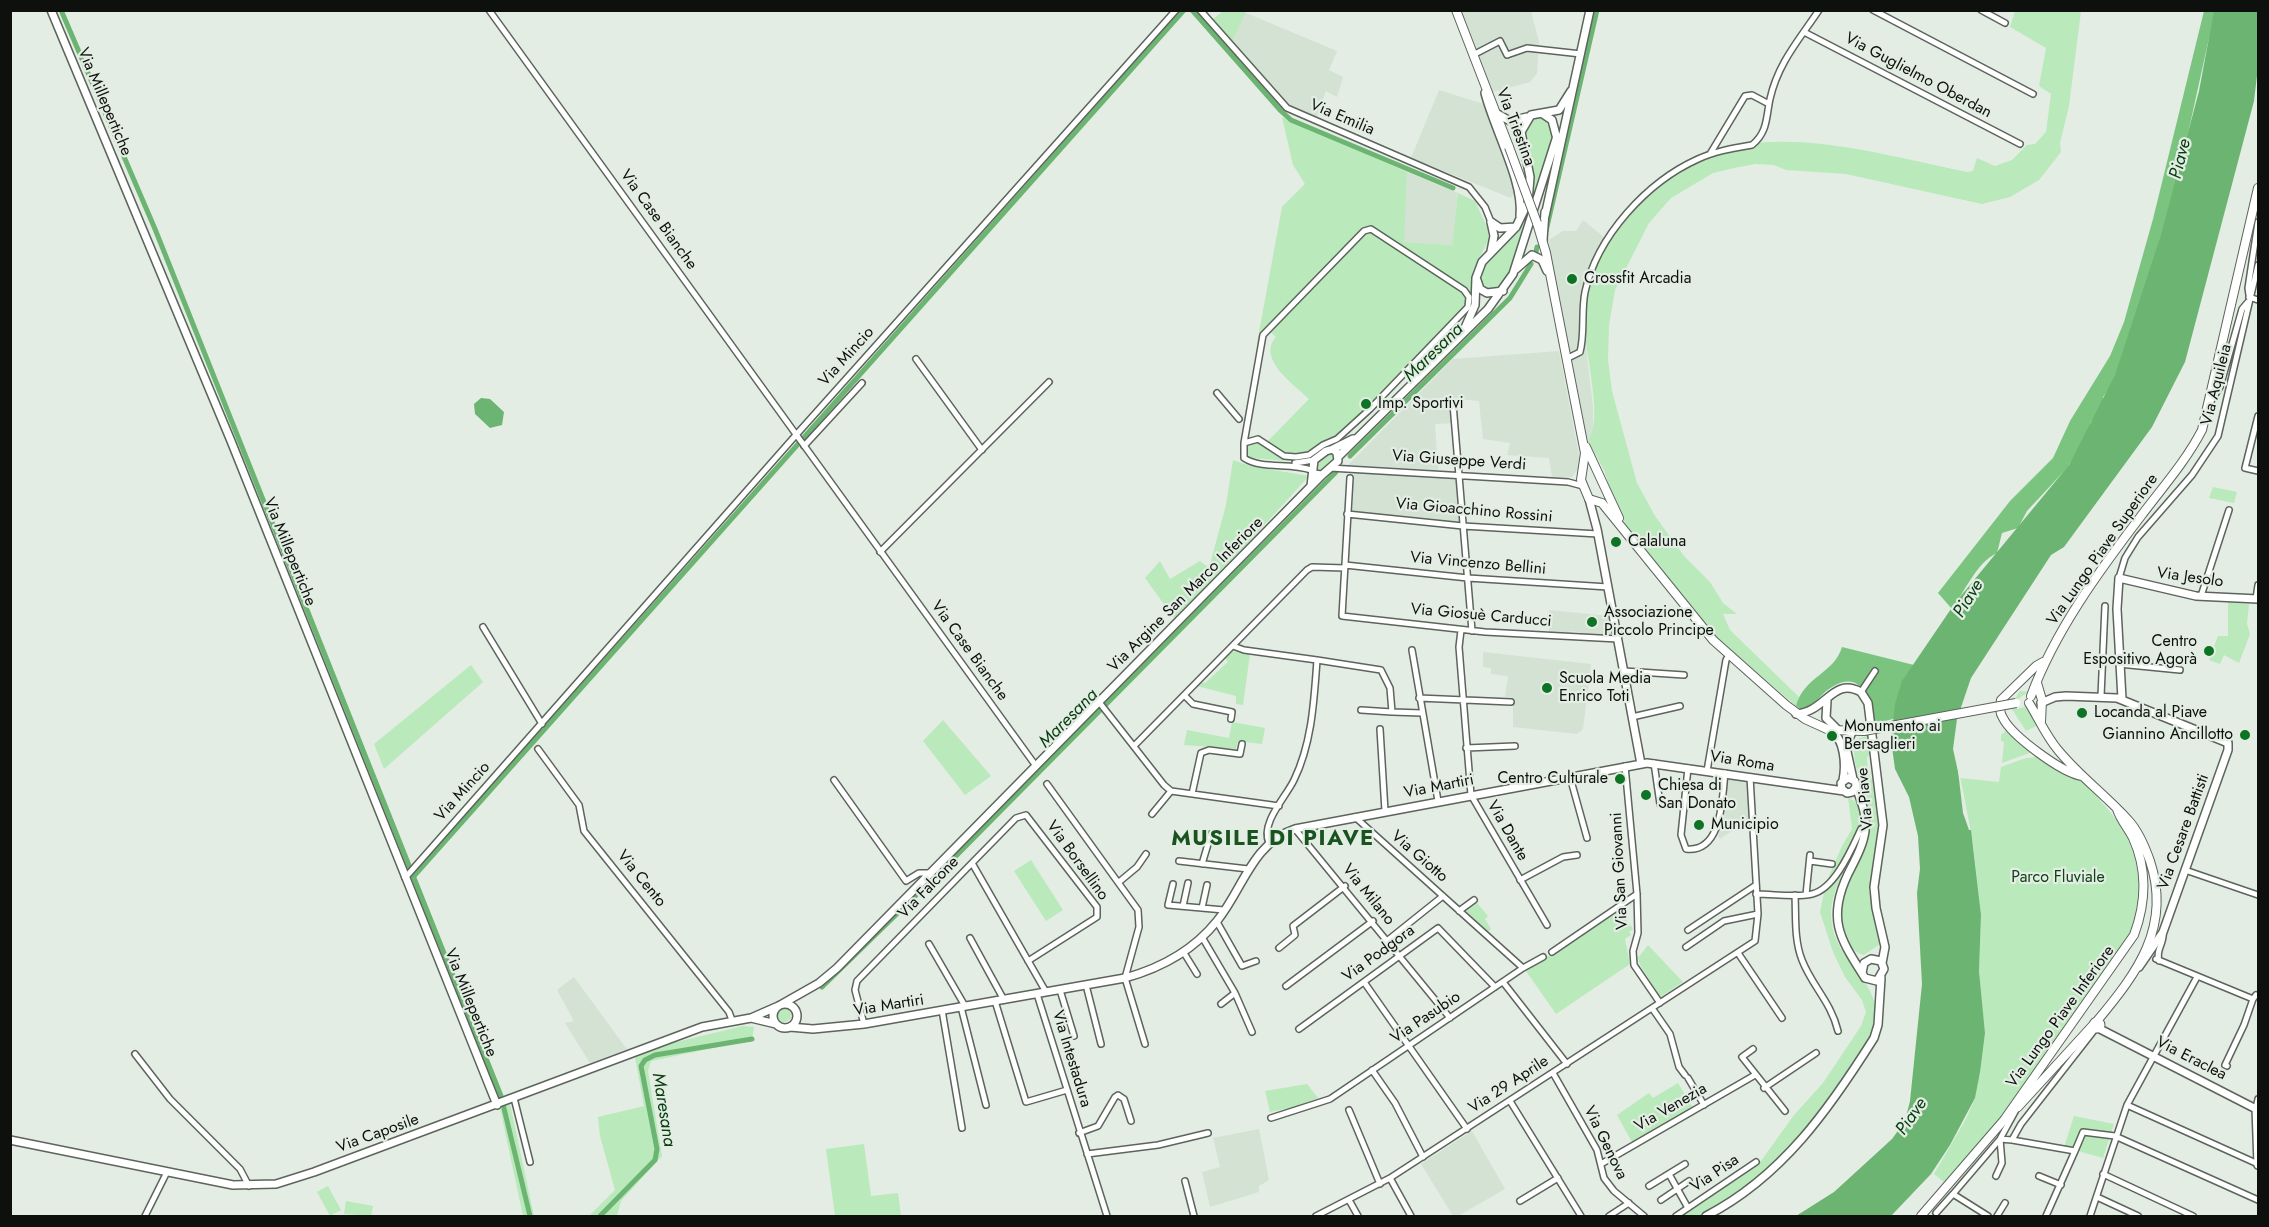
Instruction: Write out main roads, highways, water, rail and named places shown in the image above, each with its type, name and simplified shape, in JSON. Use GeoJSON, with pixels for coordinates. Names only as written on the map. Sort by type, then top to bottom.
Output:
{"type":"FeatureCollection","features":[{"type":"Feature","properties":{"kind":"main road","name":"Via Triestina"},"geometry":{"type":"LineString","coordinates":[[1456,10],[1543,241],[1581,438]]}},
{"type":"Feature","properties":{"kind":"main road","name":"Via Lungo Piave Superiore"},"geometry":{"type":"LineString","coordinates":[[2024,701],[2037,682],[2040,666],[2115,550],[2192,448],[2202,430],[2259,188]]}},
{"type":"Feature","properties":{"kind":"main road"},"geometry":{"type":"LineString","coordinates":[[1581,438],[1624,528]]}},
{"type":"Feature","properties":{"kind":"main road"},"geometry":{"type":"LineString","coordinates":[[1581,438],[1586,456],[1583,472],[1584,486],[1589,499],[1601,504],[1624,528],[1713,640],[1796,714],[1829,730],[1852,732],[2024,701],[2034,705],[2041,699]]}},
{"type":"Feature","properties":{"kind":"main road"},"geometry":{"type":"LineString","coordinates":[[1583,472],[1592,466],[1598,470]]}},
{"type":"Feature","properties":{"kind":"main road"},"geometry":{"type":"LineString","coordinates":[[1601,504],[1609,494]]}},
{"type":"Feature","properties":{"kind":"main road"},"geometry":{"type":"LineString","coordinates":[[2040,666],[2001,700],[2001,714],[2016,732],[2065,771],[2084,776]]}},
{"type":"Feature","properties":{"kind":"main road"},"geometry":{"type":"LineString","coordinates":[[2037,682],[2041,699],[2040,722]]}},
{"type":"Feature","properties":{"kind":"main road","name":"Via Lungo Piave Inferiore"},"geometry":{"type":"LineString","coordinates":[[2024,701],[2057,749],[2117,809],[2140,837],[2156,881],[2157,909],[2148,947],[2136,970]]}},
{"type":"Feature","properties":{"kind":"main road","name":"Via Lungo Piave Inferiore"},"geometry":{"type":"LineString","coordinates":[[1921,1216],[2004,1120],[2123,955],[2138,925],[2144,892],[2142,865],[2132,837],[2117,809]]}},
{"type":"Feature","properties":{"kind":"main road","name":"Via Cesare Battisti"},"geometry":{"type":"LineString","coordinates":[[2004,1120],[2086,1032],[2097,1026],[2136,970]]}},
{"type":"Feature","properties":{"kind":"water","name":"Piave"},"geometry":{"type":"Polygon","coordinates":[[[2214,11],[2258,11],[2258,67],[2254,101],[2185,362],[2152,427],[2064,547],[2051,555],[1971,678],[1957,719],[1953,749],[1971,830],[1981,915],[1979,971],[1985,1033],[1975,1098],[1950,1145],[1931,1174],[1891,1216],[1796,1216],[1834,1192],[1892,1139],[1905,1121],[1910,1101],[1922,984],[1917,893],[1920,869],[1918,836],[1909,797],[1895,769],[1891,740],[1895,704],[1902,681],[1955,603],[2069,465],[2115,375],[2161,235],[2199,91],[2214,11]]]}},
{"type":"Feature","properties":{"kind":"water"},"geometry":{"type":"Polygon","coordinates":[[[481,398],[490,399],[504,412],[502,425],[490,428],[475,414],[474,404],[481,398]]]}},
{"type":"Feature","properties":{"kind":"waterway"},"geometry":{"type":"LineString","coordinates":[[61,10],[155,229],[501,1096],[530,1216]]}},
{"type":"Feature","properties":{"kind":"waterway"},"geometry":{"type":"LineString","coordinates":[[414,876],[1184,10]]}},
{"type":"Feature","properties":{"kind":"waterway"},"geometry":{"type":"LineString","coordinates":[[1192,10],[1291,120],[1453,188]]}},
{"type":"Feature","properties":{"kind":"waterway","name":"Maresana"},"geometry":{"type":"LineString","coordinates":[[1546,231],[1597,10]]}},
{"type":"Feature","properties":{"kind":"waterway","name":"Maresana"},"geometry":{"type":"LineString","coordinates":[[1536,252],[1537,247]]}},
{"type":"Feature","properties":{"kind":"waterway","name":"Maresana"},"geometry":{"type":"LineString","coordinates":[[1350,456],[1510,298],[1531,264]]}},
{"type":"Feature","properties":{"kind":"waterway","name":"Maresana"},"geometry":{"type":"LineString","coordinates":[[822,987],[952,860],[1336,472]]}},
{"type":"Feature","properties":{"kind":"waterway","name":"Maresana"},"geometry":{"type":"LineString","coordinates":[[600,1216],[655,1160],[657,1149],[641,1066],[645,1060],[655,1055],[752,1039]]}},
{"type":"Feature","properties":{"kind":"place","name":"Crossfit Arcadia"},"geometry":{"type":"Point","coordinates":[1572,279]}},
{"type":"Feature","properties":{"kind":"place","name":"Imp. Sportivi"},"geometry":{"type":"Point","coordinates":[1366,404]}},
{"type":"Feature","properties":{"kind":"place","name":"Calaluna"},"geometry":{"type":"Point","coordinates":[1616,542]}},
{"type":"Feature","properties":{"kind":"place","name":"Associazione Piccolo Principe"},"geometry":{"type":"Point","coordinates":[1592,622]}},
{"type":"Feature","properties":{"kind":"place","name":"Centro Espositivo Agorà"},"geometry":{"type":"Point","coordinates":[2209,651]}},
{"type":"Feature","properties":{"kind":"place","name":"Scuola Media Enrico Toti"},"geometry":{"type":"Point","coordinates":[1547,688]}},
{"type":"Feature","properties":{"kind":"place","name":"Locanda al Piave"},"geometry":{"type":"Point","coordinates":[2082,713]}},
{"type":"Feature","properties":{"kind":"place","name":"Giannino Ancillotto"},"geometry":{"type":"Point","coordinates":[2245,735]}},
{"type":"Feature","properties":{"kind":"place","name":"Monumento ai Bersaglieri"},"geometry":{"type":"Point","coordinates":[1832,736]}},
{"type":"Feature","properties":{"kind":"place","name":"Centro Culturale"},"geometry":{"type":"Point","coordinates":[1620,779]}},
{"type":"Feature","properties":{"kind":"place","name":"Chiesa di San Donato"},"geometry":{"type":"Point","coordinates":[1646,795]}},
{"type":"Feature","properties":{"kind":"place","name":"Municipio"},"geometry":{"type":"Point","coordinates":[1699,825]}},
{"type":"Feature","properties":{"kind":"district","name":"MUSILE DI PIAVE"},"geometry":{"type":"Point","coordinates":[1273,840]}},
{"type":"Feature","properties":{"kind":"park label","name":"Parco Fluviale"},"geometry":{"type":"Point","coordinates":[2058,878]}}]}
